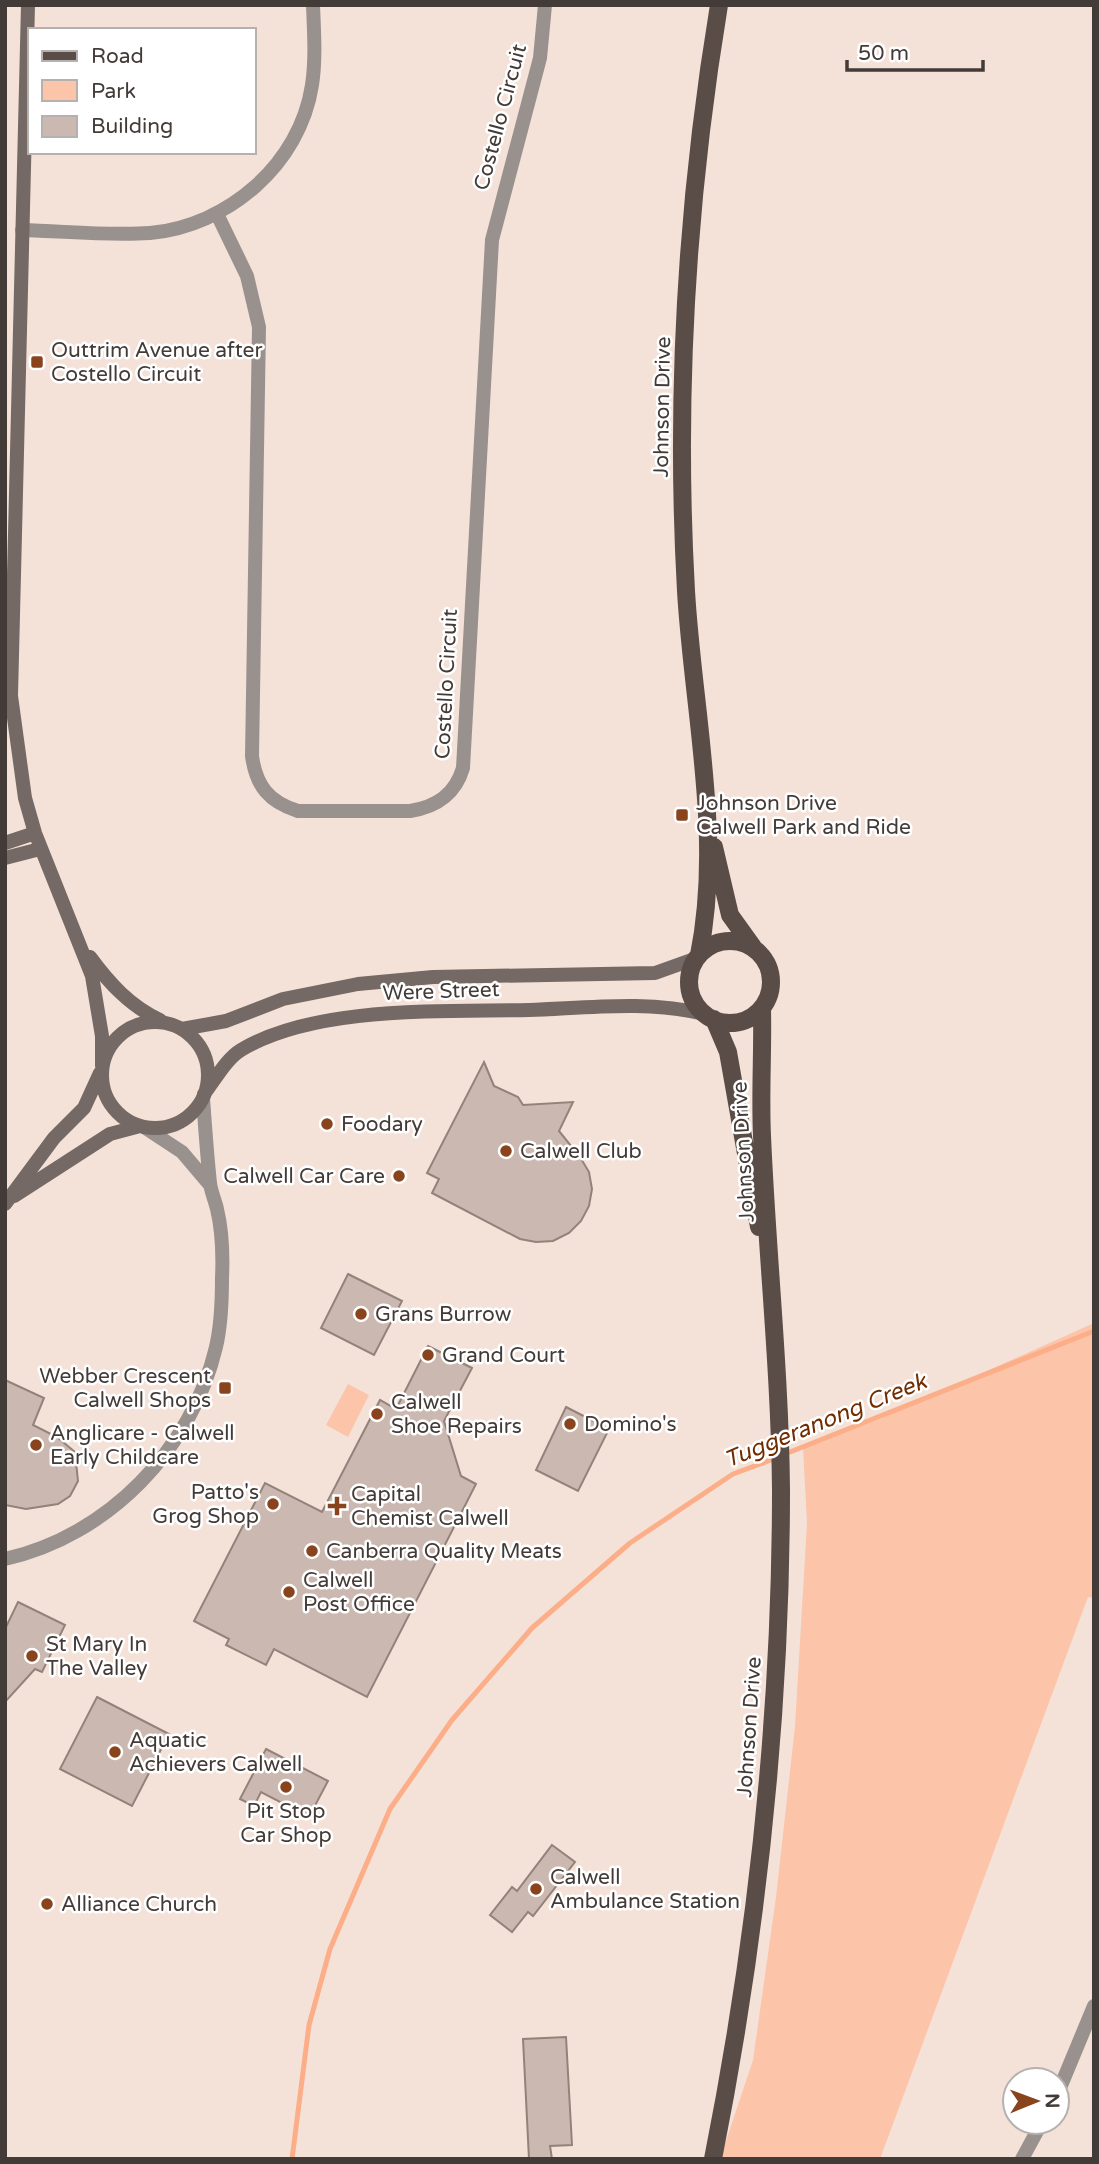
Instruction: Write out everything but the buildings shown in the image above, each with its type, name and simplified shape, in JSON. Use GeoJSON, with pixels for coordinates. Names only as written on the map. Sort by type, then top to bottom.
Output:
{"type":"FeatureCollection","features":[{"type":"Feature","properties":{"kind":"main road","name":"Johnson Drive"},"geometry":{"type":"LineString","coordinates":[[698,957],[708,910],[706,810],[686,592],[684,388],[692,212],[706,85],[719,5]]}},
{"type":"Feature","properties":{"kind":"main road","name":"Johnson Drive"},"geometry":{"type":"LineString","coordinates":[[706,810],[730,915],[753,948]]}},
{"type":"Feature","properties":{"kind":"main road"},"geometry":{"type":"LineString","coordinates":[[721,942],[742,942],[753,948],[766,961],[772,981],[762,1009],[753,1016],[734,1023],[709,1016],[692,995],[689,984],[698,957],[721,942]]}},
{"type":"Feature","properties":{"kind":"main road","name":"Johnson Drive"},"geometry":{"type":"LineString","coordinates":[[713,2159],[746,1977],[764,1832],[777,1650],[781,1488],[761,1118],[762,1009]]}},
{"type":"Feature","properties":{"kind":"main road","name":"Johnson Drive"},"geometry":{"type":"LineString","coordinates":[[709,1016],[728,1052],[771,1294]]}},
{"type":"Feature","properties":{"kind":"street"},"geometry":{"type":"LineString","coordinates":[[28,5],[8,639],[14,730],[25,798],[40,849],[59,899],[82,944],[92,976],[102,1036],[102,1067],[108,1101],[123,1118],[142,1126],[182,1152],[211,1186]]}},
{"type":"Feature","properties":{"kind":"street"},"geometry":{"type":"LineString","coordinates":[[22,230],[150,233],[184,227],[217,214],[261,182],[285,154],[301,122],[312,87],[313,5]]}},
{"type":"Feature","properties":{"kind":"street","name":"Costello Circuit"},"geometry":{"type":"LineString","coordinates":[[217,214],[247,276],[259,327],[252,756],[254,773],[267,796],[281,806],[298,811],[410,811],[428,808],[450,793],[463,768],[492,240],[540,58],[545,5]]}},
{"type":"Feature","properties":{"kind":"street"},"geometry":{"type":"LineString","coordinates":[[5,843],[35,833]]}},
{"type":"Feature","properties":{"kind":"street"},"geometry":{"type":"LineString","coordinates":[[5,858],[40,849]]}},
{"type":"Feature","properties":{"kind":"street"},"geometry":{"type":"LineString","coordinates":[[8,1201],[110,1134],[142,1126],[167,1127],[178,1123],[196,1108],[203,1096],[208,1075],[197,1042],[182,1030],[144,1012],[122,996],[82,944]]}},
{"type":"Feature","properties":{"kind":"street","name":"Were Street"},"geometry":{"type":"LineString","coordinates":[[182,1030],[226,1021],[283,999],[358,984],[433,977],[655,974],[698,957]]}},
{"type":"Feature","properties":{"kind":"street","name":"Were Street"},"geometry":{"type":"LineString","coordinates":[[203,1096],[240,1050],[286,1032],[372,1014],[678,1007],[709,1016]]}},
{"type":"Feature","properties":{"kind":"street"},"geometry":{"type":"LineString","coordinates":[[8,1201],[54,1138],[84,1108],[111,1044],[130,1028],[153,1021],[166,1023]]}},
{"type":"Feature","properties":{"kind":"street"},"geometry":{"type":"LineString","coordinates":[[5,1559],[32,1553],[66,1538],[113,1508],[149,1474],[183,1430],[203,1388],[216,1345],[222,1246],[218,1210],[211,1186],[203,1096]]}},
{"type":"Feature","properties":{"kind":"street"},"geometry":{"type":"LineString","coordinates":[[1069,2066],[1094,2006]]}},
{"type":"Feature","properties":{"kind":"street"},"geometry":{"type":"LineString","coordinates":[[1022,2159],[1034,2136]]}},
{"type":"Feature","properties":{"kind":"green space"},"geometry":{"type":"Polygon","coordinates":[[[1094,1323],[1094,1598],[1088,1597],[880,2159],[720,2159],[753,2060],[776,1897],[795,1726],[807,1523],[803,1448],[880,1419],[1094,1323]]]}},
{"type":"Feature","properties":{"kind":"green space"},"geometry":{"type":"Polygon","coordinates":[[[348,1384],[369,1395],[348,1437],[326,1425],[348,1384]]]}},
{"type":"Feature","properties":{"kind":"waterway","name":"Tuggeranong Creek"},"geometry":{"type":"LineString","coordinates":[[785,1454],[1094,1331]]}},
{"type":"Feature","properties":{"kind":"waterway","name":"Tuggeranong Creek"},"geometry":{"type":"LineString","coordinates":[[292,2159],[309,2025],[330,1949],[390,1809],[452,1720],[532,1628],[630,1543],[733,1474],[776,1458]]}},
{"type":"Feature","properties":{"kind":"place","name":"Outtrim Avenue after Costello Circuit"},"geometry":{"type":"Point","coordinates":[37,362]}},
{"type":"Feature","properties":{"kind":"place","name":"Johnson Drive Calwell Park and Ride"},"geometry":{"type":"Point","coordinates":[682,815]}},
{"type":"Feature","properties":{"kind":"place","name":"Foodary"},"geometry":{"type":"Point","coordinates":[327,1124]}},
{"type":"Feature","properties":{"kind":"place","name":"Calwell Club"},"geometry":{"type":"Point","coordinates":[506,1151]}},
{"type":"Feature","properties":{"kind":"place","name":"Calwell Car Care"},"geometry":{"type":"Point","coordinates":[399,1176]}},
{"type":"Feature","properties":{"kind":"place","name":"Grans Burrow"},"geometry":{"type":"Point","coordinates":[361,1314]}},
{"type":"Feature","properties":{"kind":"place","name":"Grand Court"},"geometry":{"type":"Point","coordinates":[428,1355]}},
{"type":"Feature","properties":{"kind":"place","name":"Webber Crescent Calwell Shops"},"geometry":{"type":"Point","coordinates":[225,1388]}},
{"type":"Feature","properties":{"kind":"place","name":"Calwell Shoe Repairs"},"geometry":{"type":"Point","coordinates":[377,1414]}},
{"type":"Feature","properties":{"kind":"place","name":"Domino's"},"geometry":{"type":"Point","coordinates":[570,1424]}},
{"type":"Feature","properties":{"kind":"place","name":"Anglicare - Calwell Early Childcare"},"geometry":{"type":"Point","coordinates":[36,1445]}},
{"type":"Feature","properties":{"kind":"place","name":"Patto's Grog Shop"},"geometry":{"type":"Point","coordinates":[273,1504]}},
{"type":"Feature","properties":{"kind":"place","name":"Capital Chemist Calwell"},"geometry":{"type":"Point","coordinates":[337,1506]}},
{"type":"Feature","properties":{"kind":"place","name":"Canberra Quality Meats"},"geometry":{"type":"Point","coordinates":[312,1551]}},
{"type":"Feature","properties":{"kind":"place","name":"Calwell Post Office"},"geometry":{"type":"Point","coordinates":[289,1592]}},
{"type":"Feature","properties":{"kind":"place","name":"St Mary In The Valley"},"geometry":{"type":"Point","coordinates":[32,1656]}},
{"type":"Feature","properties":{"kind":"place","name":"Aquatic Achievers Calwell"},"geometry":{"type":"Point","coordinates":[115,1752]}},
{"type":"Feature","properties":{"kind":"place","name":"Pit Stop Car Shop"},"geometry":{"type":"Point","coordinates":[286,1787]}},
{"type":"Feature","properties":{"kind":"place","name":"Calwell Ambulance Station"},"geometry":{"type":"Point","coordinates":[536,1889]}},
{"type":"Feature","properties":{"kind":"place","name":"Alliance Church"},"geometry":{"type":"Point","coordinates":[47,1904]}}]}
